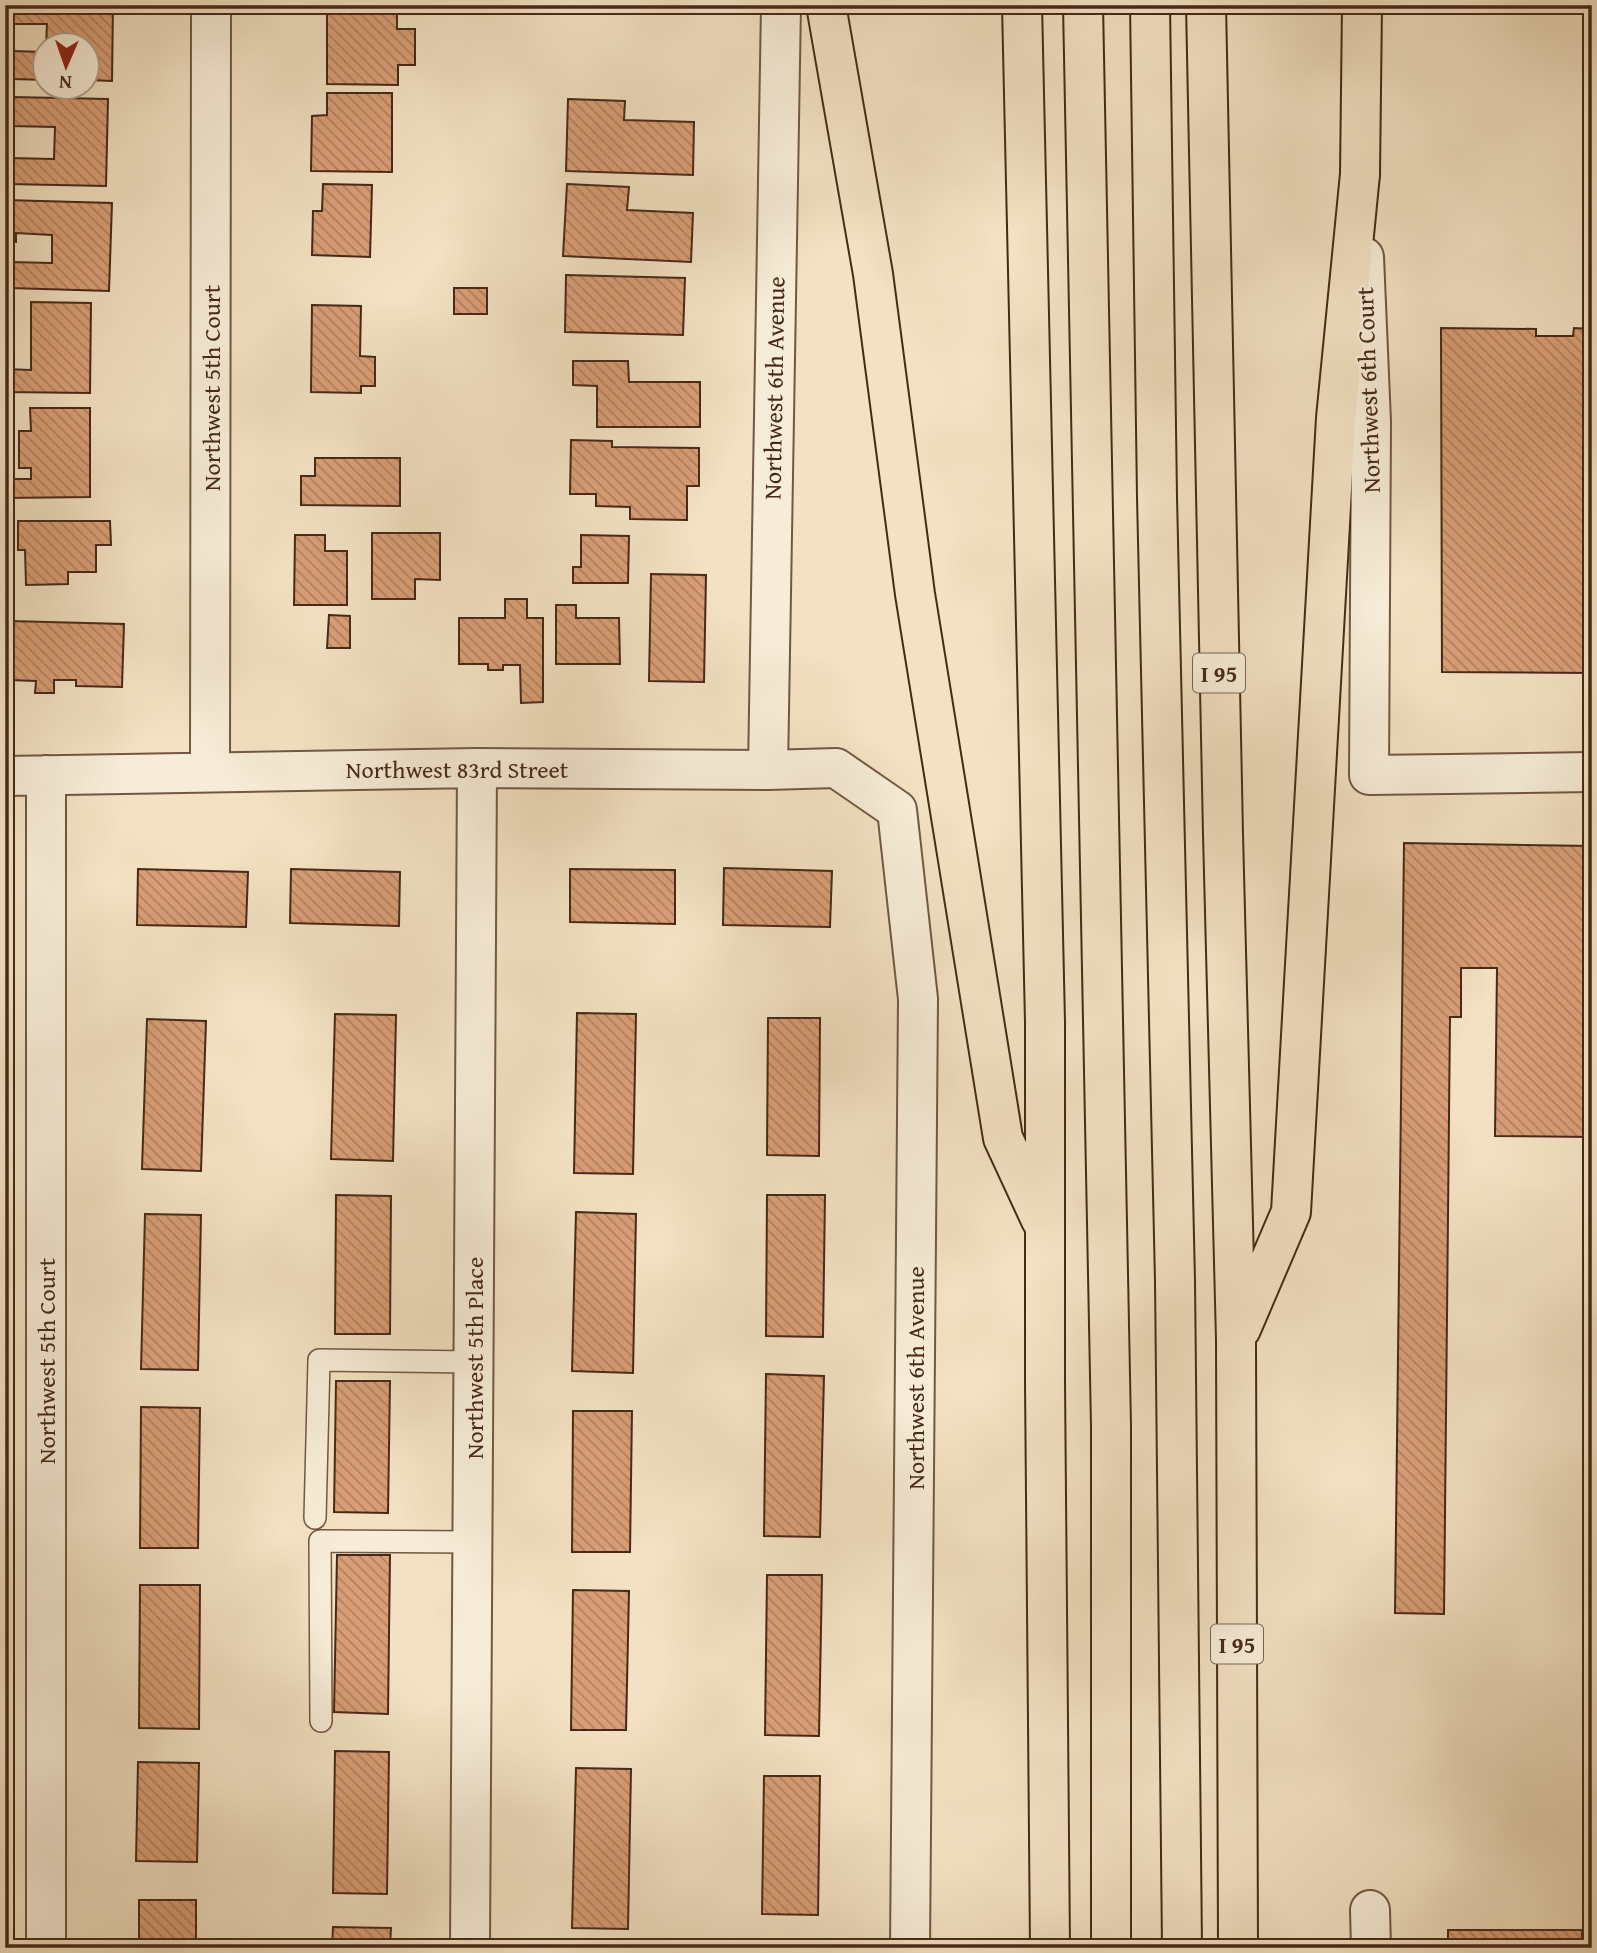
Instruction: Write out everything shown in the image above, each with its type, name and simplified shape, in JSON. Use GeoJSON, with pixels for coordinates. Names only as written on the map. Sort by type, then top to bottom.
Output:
{"type":"FeatureCollection","features":[{"type":"Feature","properties":{"kind":"main road"},"geometry":{"type":"LineString","coordinates":[[826,5],[873,274],[910,563],[1003,1138],[1046,1231]]}},
{"type":"Feature","properties":{"kind":"main road"},"geometry":{"type":"LineString","coordinates":[[1023,5],[1045,1008],[1050,1948]]}},
{"type":"Feature","properties":{"kind":"main road"},"geometry":{"type":"LineString","coordinates":[[1083,5],[1111,1426],[1111,1948]]}},
{"type":"Feature","properties":{"kind":"main road"},"geometry":{"type":"LineString","coordinates":[[1150,5],[1157,497],[1175,1281],[1182,1948]]}},
{"type":"Feature","properties":{"kind":"main road","name":"I 95"},"geometry":{"type":"LineString","coordinates":[[1206,5],[1223,834],[1237,1340],[1238,1948]]}},
{"type":"Feature","properties":{"kind":"main road","name":"Northwest 6th Court"},"geometry":{"type":"LineString","coordinates":[[1360,174],[1362,5]]}},
{"type":"Feature","properties":{"kind":"main road"},"geometry":{"type":"LineString","coordinates":[[1237,1340],[1292,1212],[1336,418],[1360,174]]}},
{"type":"Feature","properties":{"kind":"street","name":"Northwest 5th Court"},"geometry":{"type":"LineString","coordinates":[[210,771],[211,5]]}},
{"type":"Feature","properties":{"kind":"street","name":"Northwest 6th Avenue"},"geometry":{"type":"LineString","coordinates":[[768,770],[781,5]]}},
{"type":"Feature","properties":{"kind":"street","name":"Northwest 6th Court"},"geometry":{"type":"LineString","coordinates":[[1360,174],[1371,422],[1369,775],[1592,772]]}},
{"type":"Feature","properties":{"kind":"street","name":"Northwest 83rd Street"},"geometry":{"type":"LineString","coordinates":[[5,776],[477,768],[836,768],[897,810]]}},
{"type":"Feature","properties":{"kind":"street","name":"Northwest 5th Place"},"geometry":{"type":"LineString","coordinates":[[470,1948],[477,768]]}},
{"type":"Feature","properties":{"kind":"street","name":"Northwest 5th Court"},"geometry":{"type":"LineString","coordinates":[[46,775],[46,1948]]}},
{"type":"Feature","properties":{"kind":"street","name":"Northwest 6th Avenue"},"geometry":{"type":"LineString","coordinates":[[897,810],[918,999],[910,1948]]}},
{"type":"Feature","properties":{"kind":"street"},"geometry":{"type":"LineString","coordinates":[[1370,1910],[1371,1948]]}},
{"type":"Feature","properties":{"kind":"lane"},"geometry":{"type":"LineString","coordinates":[[315,1518],[319,1360],[474,1362]]}},
{"type":"Feature","properties":{"kind":"lane"},"geometry":{"type":"LineString","coordinates":[[321,1721],[320,1541],[472,1542]]}},
{"type":"Feature","properties":{"kind":"building"},"geometry":{"type":"Polygon","coordinates":[[[11,5],[113,5],[112,81],[102,81],[102,32],[47,32],[47,24],[11,24],[11,5]]]}},
{"type":"Feature","properties":{"kind":"building"},"geometry":{"type":"Polygon","coordinates":[[[327,5],[397,6],[397,29],[415,29],[415,65],[398,65],[398,85],[327,84],[327,5]]]}},
{"type":"Feature","properties":{"kind":"building"},"geometry":{"type":"Polygon","coordinates":[[[507,5],[547,5],[547,12],[507,11],[507,5]]]}},
{"type":"Feature","properties":{"kind":"building"},"geometry":{"type":"Polygon","coordinates":[[[12,51],[32,52],[32,80],[13,79],[12,51]]]}},
{"type":"Feature","properties":{"kind":"building"},"geometry":{"type":"Polygon","coordinates":[[[327,93],[392,93],[392,172],[311,171],[312,116],[327,115],[327,93]]]}},
{"type":"Feature","properties":{"kind":"building"},"geometry":{"type":"Polygon","coordinates":[[[13,97],[32,97],[32,102],[102,102],[102,99],[108,99],[106,186],[8,184],[9,158],[54,159],[55,127],[12,126],[13,97]]]}},
{"type":"Feature","properties":{"kind":"building"},"geometry":{"type":"Polygon","coordinates":[[[568,99],[625,101],[624,120],[694,122],[693,175],[566,171],[568,99]]]}},
{"type":"Feature","properties":{"kind":"building"},"geometry":{"type":"Polygon","coordinates":[[[323,184],[372,185],[370,257],[312,255],[313,211],[322,211],[323,184]]]}},
{"type":"Feature","properties":{"kind":"building"},"geometry":{"type":"Polygon","coordinates":[[[567,184],[629,187],[627,210],[693,213],[691,262],[563,256],[567,184]]]}},
{"type":"Feature","properties":{"kind":"building"},"geometry":{"type":"Polygon","coordinates":[[[5,200],[112,203],[109,291],[10,288],[11,262],[52,263],[52,235],[16,233],[16,242],[5,241],[5,200]]]}},
{"type":"Feature","properties":{"kind":"building"},"geometry":{"type":"Polygon","coordinates":[[[566,275],[685,278],[683,335],[565,332],[566,275]]]}},
{"type":"Feature","properties":{"kind":"building"},"geometry":{"type":"Polygon","coordinates":[[[454,288],[487,288],[487,314],[454,314],[454,288]]]}},
{"type":"Feature","properties":{"kind":"building"},"geometry":{"type":"Polygon","coordinates":[[[31,302],[91,303],[90,393],[5,392],[5,369],[31,370],[31,302]]]}},
{"type":"Feature","properties":{"kind":"building"},"geometry":{"type":"Polygon","coordinates":[[[312,305],[361,306],[360,356],[375,357],[375,386],[361,386],[361,393],[311,392],[312,305]]]}},
{"type":"Feature","properties":{"kind":"building"},"geometry":{"type":"Polygon","coordinates":[[[1441,328],[1536,329],[1536,336],[1573,336],[1574,328],[1592,329],[1592,673],[1442,672],[1441,328]]]}},
{"type":"Feature","properties":{"kind":"building"},"geometry":{"type":"Polygon","coordinates":[[[573,361],[628,361],[629,382],[700,382],[700,427],[597,427],[597,386],[573,385],[573,361]]]}},
{"type":"Feature","properties":{"kind":"building"},"geometry":{"type":"Polygon","coordinates":[[[30,408],[90,408],[90,497],[6,498],[6,479],[31,479],[31,468],[19,468],[19,431],[31,431],[30,408]]]}},
{"type":"Feature","properties":{"kind":"building"},"geometry":{"type":"Polygon","coordinates":[[[571,440],[612,441],[612,447],[699,448],[699,486],[687,486],[687,520],[630,519],[630,507],[596,506],[596,494],[570,494],[571,440]]]}},
{"type":"Feature","properties":{"kind":"building"},"geometry":{"type":"Polygon","coordinates":[[[315,458],[400,458],[400,506],[301,505],[301,476],[315,476],[315,458]]]}},
{"type":"Feature","properties":{"kind":"building"},"geometry":{"type":"Polygon","coordinates":[[[18,521],[110,521],[111,545],[96,545],[96,572],[68,572],[68,584],[26,585],[25,550],[18,550],[18,521]]]}},
{"type":"Feature","properties":{"kind":"building"},"geometry":{"type":"Polygon","coordinates":[[[372,533],[440,533],[440,580],[415,579],[415,599],[372,599],[372,533]]]}},
{"type":"Feature","properties":{"kind":"building"},"geometry":{"type":"Polygon","coordinates":[[[295,535],[325,535],[325,551],[347,551],[347,605],[294,605],[295,535]]]}},
{"type":"Feature","properties":{"kind":"building"},"geometry":{"type":"Polygon","coordinates":[[[581,535],[629,536],[628,583],[573,583],[573,567],[581,567],[581,535]]]}},
{"type":"Feature","properties":{"kind":"building"},"geometry":{"type":"Polygon","coordinates":[[[651,574],[706,575],[704,682],[649,681],[651,574]]]}},
{"type":"Feature","properties":{"kind":"building"},"geometry":{"type":"Polygon","coordinates":[[[505,599],[527,599],[527,618],[543,618],[543,702],[521,703],[520,665],[503,665],[503,670],[488,670],[488,664],[459,664],[459,618],[505,618],[505,599]]]}},
{"type":"Feature","properties":{"kind":"building"},"geometry":{"type":"Polygon","coordinates":[[[556,605],[576,605],[576,618],[619,618],[620,664],[556,664],[556,605]]]}},
{"type":"Feature","properties":{"kind":"building"},"geometry":{"type":"Polygon","coordinates":[[[329,615],[350,616],[350,648],[327,648],[329,615]]]}},
{"type":"Feature","properties":{"kind":"building"},"geometry":{"type":"Polygon","coordinates":[[[10,621],[124,624],[122,687],[76,686],[76,680],[54,680],[54,693],[35,693],[36,681],[9,680],[10,621]]]}},
{"type":"Feature","properties":{"kind":"building"},"geometry":{"type":"Polygon","coordinates":[[[1404,843],[1592,846],[1592,1137],[1495,1136],[1497,968],[1461,968],[1461,1017],[1450,1017],[1444,1614],[1395,1613],[1404,843]]]}},
{"type":"Feature","properties":{"kind":"building"},"geometry":{"type":"Polygon","coordinates":[[[724,868],[832,871],[830,927],[723,925],[724,868]]]}},
{"type":"Feature","properties":{"kind":"building"},"geometry":{"type":"Polygon","coordinates":[[[138,869],[248,872],[246,927],[137,925],[138,869]]]}},
{"type":"Feature","properties":{"kind":"building"},"geometry":{"type":"Polygon","coordinates":[[[291,869],[400,872],[399,926],[290,923],[291,869]]]}},
{"type":"Feature","properties":{"kind":"building"},"geometry":{"type":"Polygon","coordinates":[[[570,869],[675,870],[675,924],[570,922],[570,869]]]}},
{"type":"Feature","properties":{"kind":"building"},"geometry":{"type":"Polygon","coordinates":[[[577,1013],[636,1014],[633,1174],[574,1173],[577,1013]]]}},
{"type":"Feature","properties":{"kind":"building"},"geometry":{"type":"Polygon","coordinates":[[[335,1014],[396,1015],[393,1161],[331,1159],[335,1014]]]}},
{"type":"Feature","properties":{"kind":"building"},"geometry":{"type":"Polygon","coordinates":[[[768,1018],[820,1018],[819,1156],[767,1155],[768,1018]]]}},
{"type":"Feature","properties":{"kind":"building"},"geometry":{"type":"Polygon","coordinates":[[[147,1019],[206,1021],[201,1171],[142,1169],[147,1019]]]}},
{"type":"Feature","properties":{"kind":"building"},"geometry":{"type":"Polygon","coordinates":[[[336,1195],[391,1196],[390,1334],[335,1334],[336,1195]]]}},
{"type":"Feature","properties":{"kind":"building"},"geometry":{"type":"Polygon","coordinates":[[[767,1195],[825,1195],[823,1337],[766,1336],[767,1195]]]}},
{"type":"Feature","properties":{"kind":"building"},"geometry":{"type":"Polygon","coordinates":[[[576,1212],[636,1214],[633,1373],[572,1371],[576,1212]]]}},
{"type":"Feature","properties":{"kind":"building"},"geometry":{"type":"Polygon","coordinates":[[[145,1214],[201,1215],[198,1370],[141,1369],[145,1214]]]}},
{"type":"Feature","properties":{"kind":"building"},"geometry":{"type":"Polygon","coordinates":[[[766,1374],[824,1376],[820,1537],[764,1536],[766,1374]]]}},
{"type":"Feature","properties":{"kind":"building"},"geometry":{"type":"Polygon","coordinates":[[[336,1381],[390,1381],[388,1513],[334,1512],[336,1381]]]}},
{"type":"Feature","properties":{"kind":"building"},"geometry":{"type":"Polygon","coordinates":[[[141,1407],[200,1408],[198,1548],[140,1548],[141,1407]]]}},
{"type":"Feature","properties":{"kind":"building"},"geometry":{"type":"Polygon","coordinates":[[[573,1411],[632,1411],[630,1552],[572,1552],[573,1411]]]}},
{"type":"Feature","properties":{"kind":"building"},"geometry":{"type":"Polygon","coordinates":[[[337,1555],[390,1555],[388,1714],[334,1712],[337,1555]]]}},
{"type":"Feature","properties":{"kind":"building"},"geometry":{"type":"Polygon","coordinates":[[[767,1575],[822,1575],[819,1736],[765,1735],[767,1575]]]}},
{"type":"Feature","properties":{"kind":"building"},"geometry":{"type":"Polygon","coordinates":[[[140,1585],[200,1585],[199,1729],[139,1728],[140,1585]]]}},
{"type":"Feature","properties":{"kind":"building"},"geometry":{"type":"Polygon","coordinates":[[[573,1590],[629,1591],[626,1730],[571,1730],[573,1590]]]}},
{"type":"Feature","properties":{"kind":"building"},"geometry":{"type":"Polygon","coordinates":[[[335,1751],[389,1752],[387,1894],[333,1893],[335,1751]]]}},
{"type":"Feature","properties":{"kind":"building"},"geometry":{"type":"Polygon","coordinates":[[[138,1762],[199,1763],[197,1862],[136,1861],[138,1762]]]}},
{"type":"Feature","properties":{"kind":"building"},"geometry":{"type":"Polygon","coordinates":[[[576,1768],[631,1769],[628,1929],[572,1928],[576,1768]]]}},
{"type":"Feature","properties":{"kind":"building"},"geometry":{"type":"Polygon","coordinates":[[[764,1776],[820,1776],[818,1915],[762,1914],[764,1776]]]}},
{"type":"Feature","properties":{"kind":"building"},"geometry":{"type":"Polygon","coordinates":[[[139,1900],[196,1900],[196,1948],[139,1948],[139,1900]]]}},
{"type":"Feature","properties":{"kind":"building"},"geometry":{"type":"Polygon","coordinates":[[[333,1927],[391,1928],[390,1948],[332,1948],[333,1927]]]}},
{"type":"Feature","properties":{"kind":"building"},"geometry":{"type":"Polygon","coordinates":[[[1448,1930],[1582,1930],[1582,1948],[1448,1948],[1448,1930]]]}}]}
